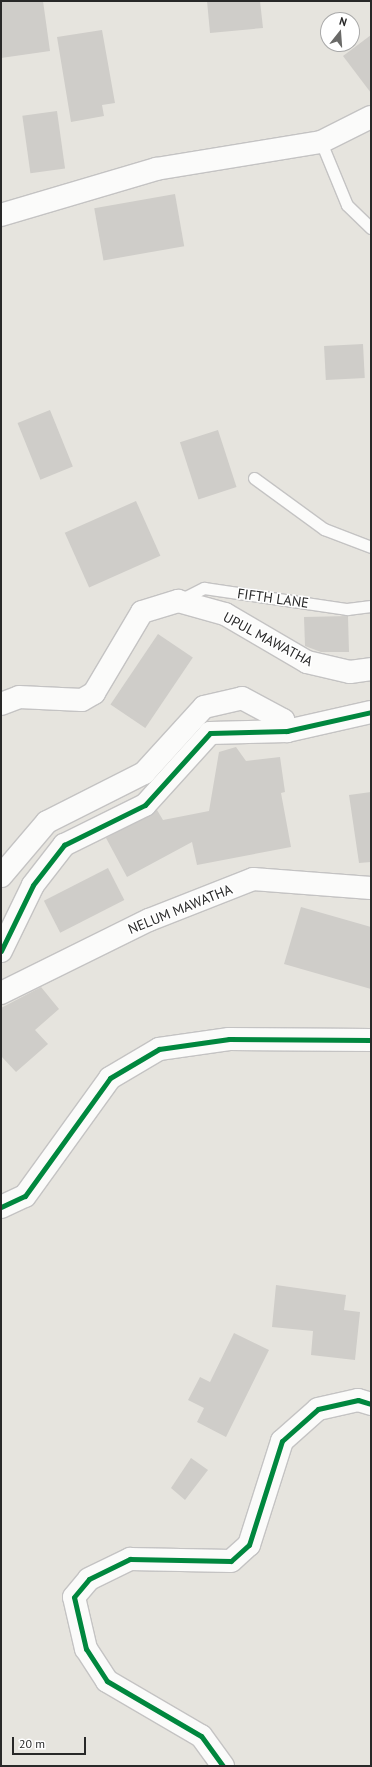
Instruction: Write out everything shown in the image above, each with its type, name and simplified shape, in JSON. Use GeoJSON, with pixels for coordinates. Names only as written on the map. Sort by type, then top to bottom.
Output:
{"type":"FeatureCollection","features":[{"type":"Feature","properties":{"kind":"street"},"geometry":{"type":"LineString","coordinates":[[1,215],[156,169],[321,142],[371,117]]}},
{"type":"Feature","properties":{"kind":"street"},"geometry":{"type":"LineString","coordinates":[[1,704],[19,697],[82,700],[94,693],[142,612],[178,601]]}},
{"type":"Feature","properties":{"kind":"street","name":"UPUL MAWATHA"},"geometry":{"type":"LineString","coordinates":[[178,601],[225,614],[307,662],[350,672],[371,668]]}},
{"type":"Feature","properties":{"kind":"street"},"geometry":{"type":"LineString","coordinates":[[1,876],[46,822],[144,773],[204,708],[242,698],[283,720],[287,731]]}},
{"type":"Feature","properties":{"kind":"street"},"geometry":{"type":"LineString","coordinates":[[1,951],[33,885],[64,845],[145,805],[210,733],[287,731],[371,712]]}},
{"type":"Feature","properties":{"kind":"street","name":"NELUM MAWATHA"},"geometry":{"type":"LineString","coordinates":[[1,993],[149,920],[253,879],[371,888]]}},
{"type":"Feature","properties":{"kind":"street"},"geometry":{"type":"LineString","coordinates":[[1,1207],[25,1196],[110,1078],[159,1049],[229,1039],[371,1040]]}},
{"type":"Feature","properties":{"kind":"street"},"geometry":{"type":"LineString","coordinates":[[223,1766],[201,1736],[107,1681],[86,1649],[74,1597],[89,1579],[130,1559],[231,1561],[249,1545],[282,1441],[318,1409],[358,1400],[371,1404]]}},
{"type":"Feature","properties":{"kind":"lane"},"geometry":{"type":"LineString","coordinates":[[321,142],[347,205],[371,228]]}},
{"type":"Feature","properties":{"kind":"lane"},"geometry":{"type":"LineString","coordinates":[[254,478],[324,529],[371,547]]}},
{"type":"Feature","properties":{"kind":"lane","name":"FIFTH LANE"},"geometry":{"type":"LineString","coordinates":[[178,601],[204,588],[347,609],[371,606]]}},
{"type":"Feature","properties":{"kind":"building"},"geometry":{"type":"Polygon","coordinates":[[[1,1],[43,1],[50,51],[1,58],[1,1]]]}},
{"type":"Feature","properties":{"kind":"building"},"geometry":{"type":"Polygon","coordinates":[[[207,1],[260,1],[263,28],[210,33],[207,1]]]}},
{"type":"Feature","properties":{"kind":"building"},"geometry":{"type":"Polygon","coordinates":[[[102,30],[115,103],[102,105],[104,116],[71,122],[57,37],[102,30]]]}},
{"type":"Feature","properties":{"kind":"building"},"geometry":{"type":"Polygon","coordinates":[[[371,35],[371,93],[343,56],[348,52],[360,52],[360,43],[371,35]]]}},
{"type":"Feature","properties":{"kind":"building"},"geometry":{"type":"Polygon","coordinates":[[[57,111],[65,168],[30,173],[22,116],[57,111]]]}},
{"type":"Feature","properties":{"kind":"building"},"geometry":{"type":"Polygon","coordinates":[[[175,194],[184,246],[103,260],[94,208],[175,194]]]}},
{"type":"Feature","properties":{"kind":"building"},"geometry":{"type":"Polygon","coordinates":[[[363,344],[365,378],[326,380],[324,346],[363,344]]]}},
{"type":"Feature","properties":{"kind":"building"},"geometry":{"type":"Polygon","coordinates":[[[50,410],[73,467],[40,480],[18,423],[50,410]]]}},
{"type":"Feature","properties":{"kind":"building"},"geometry":{"type":"Polygon","coordinates":[[[218,430],[237,487],[198,499],[180,442],[218,430]]]}},
{"type":"Feature","properties":{"kind":"building"},"geometry":{"type":"Polygon","coordinates":[[[136,501],[160,556],[89,588],[65,533],[136,501]]]}},
{"type":"Feature","properties":{"kind":"building"},"geometry":{"type":"Polygon","coordinates":[[[348,616],[349,652],[321,652],[305,646],[304,617],[348,616]]]}},
{"type":"Feature","properties":{"kind":"building"},"geometry":{"type":"Polygon","coordinates":[[[158,634],[193,657],[145,728],[110,704],[158,634]]]}},
{"type":"Feature","properties":{"kind":"building"},"geometry":{"type":"Polygon","coordinates":[[[236,747],[246,761],[280,757],[285,792],[281,793],[291,847],[197,865],[192,842],[127,877],[106,838],[157,810],[163,820],[209,811],[219,752],[236,747]]]}},
{"type":"Feature","properties":{"kind":"building"},"geometry":{"type":"Polygon","coordinates":[[[371,792],[371,862],[359,863],[349,795],[371,792]]]}},
{"type":"Feature","properties":{"kind":"building"},"geometry":{"type":"Polygon","coordinates":[[[108,868],[124,900],[60,933],[44,901],[108,868]]]}},
{"type":"Feature","properties":{"kind":"building"},"geometry":{"type":"Polygon","coordinates":[[[301,907],[371,927],[371,989],[284,964],[301,907]]]}},
{"type":"Feature","properties":{"kind":"building"},"geometry":{"type":"Polygon","coordinates":[[[41,987],[59,1009],[35,1030],[48,1044],[16,1072],[1,1056],[1,1008],[41,987]]]}},
{"type":"Feature","properties":{"kind":"building"},"geometry":{"type":"Polygon","coordinates":[[[276,1285],[346,1295],[344,1310],[360,1312],[355,1360],[311,1355],[313,1331],[272,1327],[276,1285]]]}},
{"type":"Feature","properties":{"kind":"building"},"geometry":{"type":"Polygon","coordinates":[[[234,1333],[269,1350],[226,1437],[197,1422],[204,1408],[188,1400],[200,1377],[210,1382],[234,1333]]]}},
{"type":"Feature","properties":{"kind":"building"},"geometry":{"type":"Polygon","coordinates":[[[191,1458],[208,1470],[185,1500],[171,1488],[191,1458]]]}},
{"type":"Feature","properties":{"kind":"cycle path"},"geometry":{"type":"LineString","coordinates":[[1,951],[33,885],[64,845],[145,805],[210,733],[287,731],[371,712]]}},
{"type":"Feature","properties":{"kind":"cycle path"},"geometry":{"type":"LineString","coordinates":[[1,1207],[25,1196],[110,1078],[159,1049],[229,1039],[371,1040]]}},
{"type":"Feature","properties":{"kind":"cycle path"},"geometry":{"type":"LineString","coordinates":[[223,1766],[201,1736],[107,1681],[86,1649],[74,1597],[89,1579],[130,1559],[231,1561],[249,1545],[282,1441],[318,1409],[358,1400],[371,1404]]}}]}
